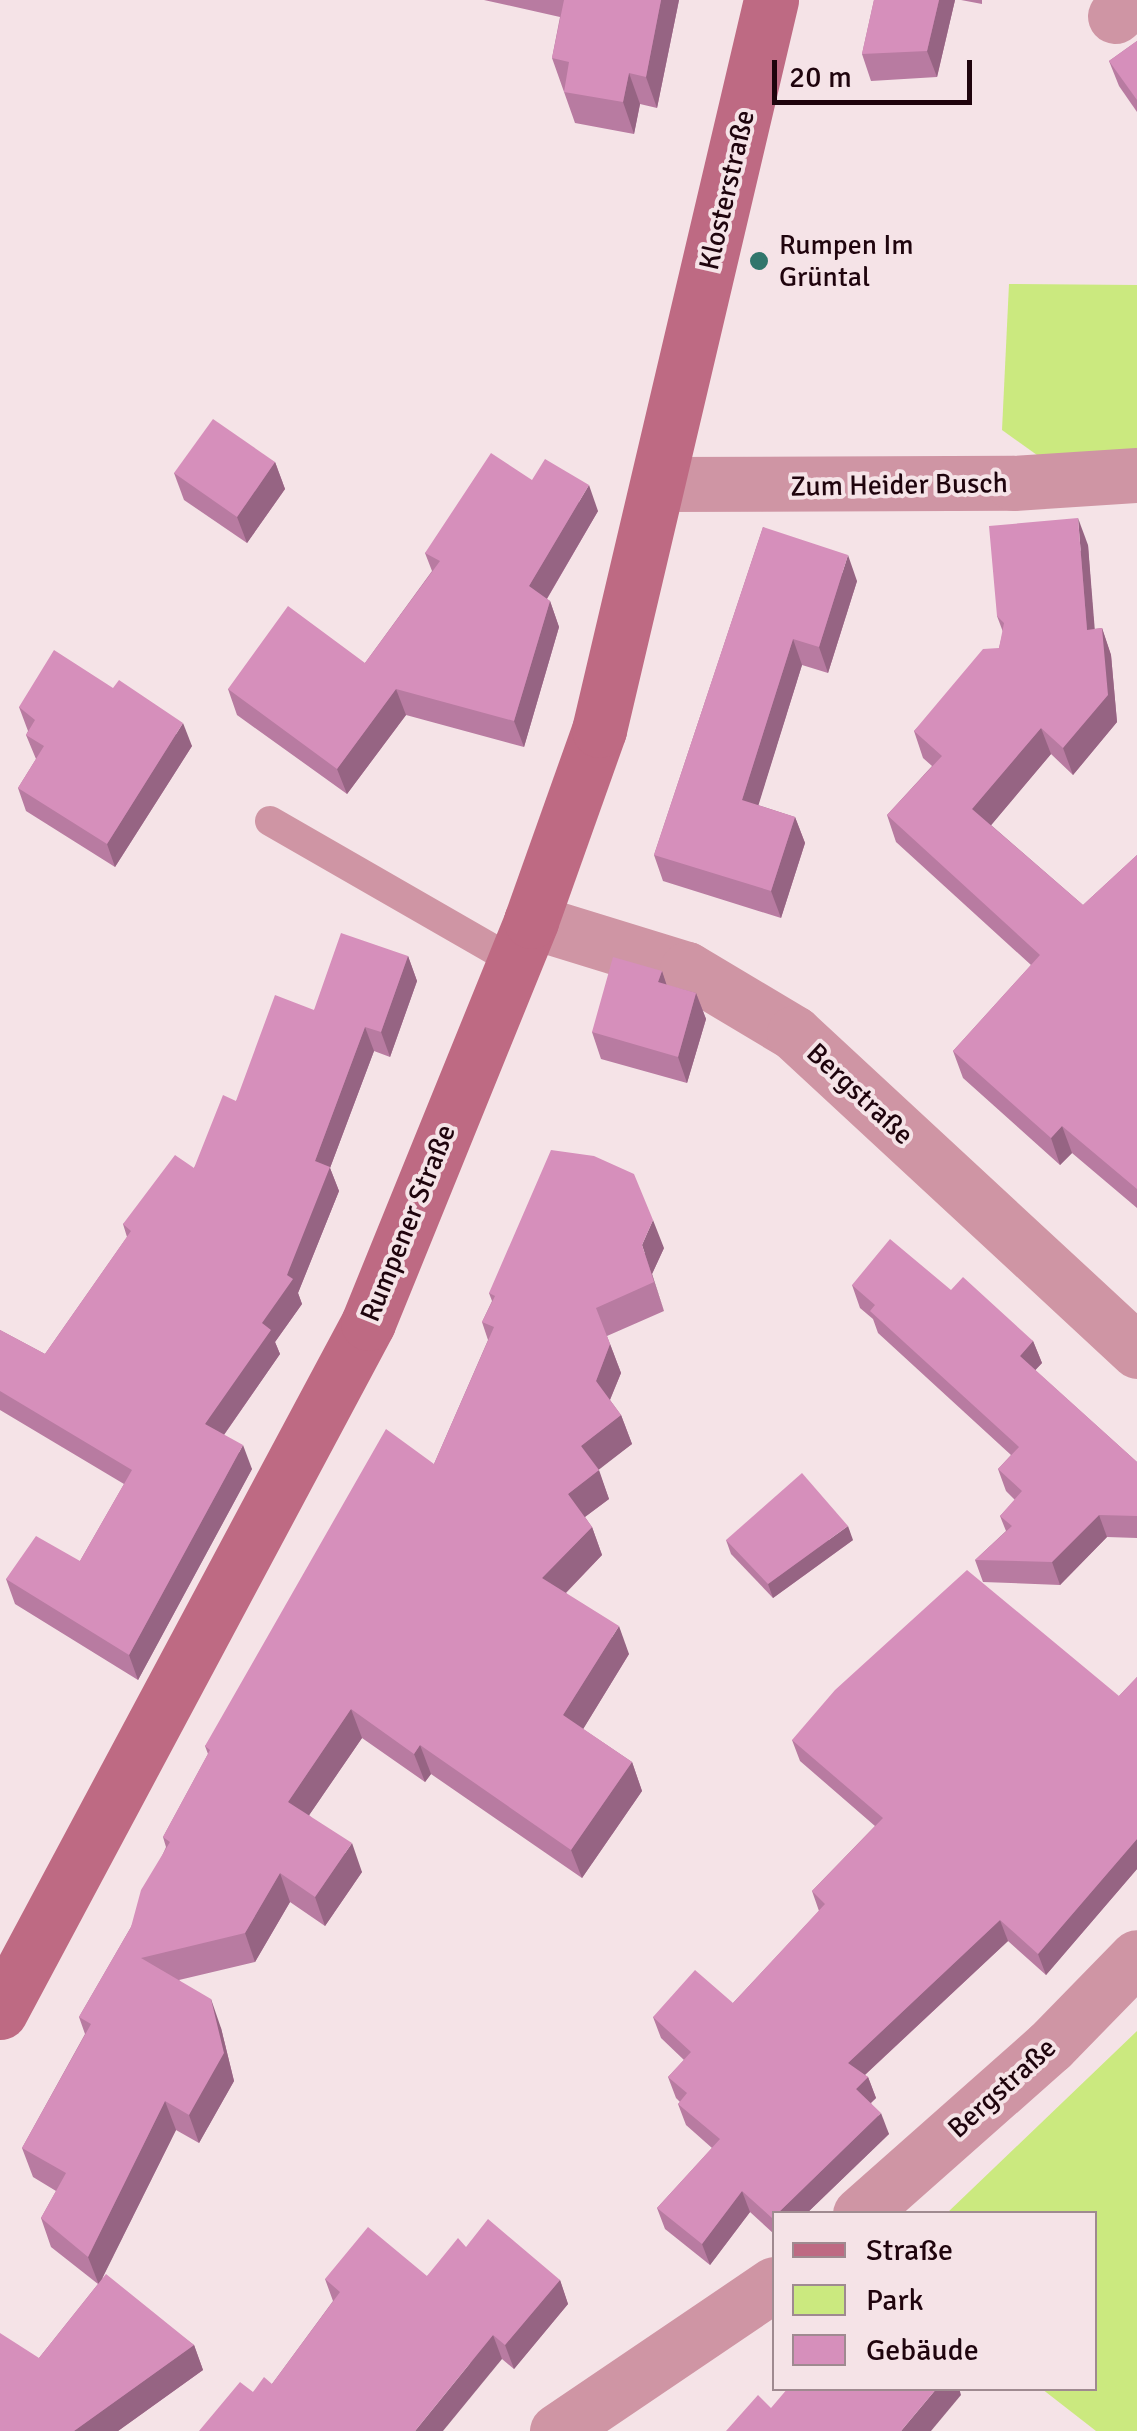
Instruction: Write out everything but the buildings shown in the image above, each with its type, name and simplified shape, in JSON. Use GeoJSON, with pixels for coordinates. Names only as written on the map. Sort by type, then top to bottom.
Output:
{"type":"FeatureCollection","features":[{"type":"Feature","properties":{"kind":"main road","name":"Klosterstraße"},"geometry":{"type":"LineString","coordinates":[[684,380],[772,0]]}},
{"type":"Feature","properties":{"kind":"main road","name":"Rumpener Straße"},"geometry":{"type":"LineString","coordinates":[[0,2012],[368,1323],[523,942],[598,730],[662,484],[684,380]]}},
{"type":"Feature","properties":{"kind":"street","name":"Zum Heider Busch"},"geometry":{"type":"LineString","coordinates":[[662,484],[842,486],[1137,475]]}},
{"type":"Feature","properties":{"kind":"street","name":"Bergstraße"},"geometry":{"type":"LineString","coordinates":[[523,942],[687,969],[794,1033],[1137,1351]]}},
{"type":"Feature","properties":{"kind":"street","name":"Bergstraße"},"geometry":{"type":"LineString","coordinates":[[863,2211],[1050,2046],[1137,1957]]}},
{"type":"Feature","properties":{"kind":"street"},"geometry":{"type":"LineString","coordinates":[[557,2431],[772,2285]]}},
{"type":"Feature","properties":{"kind":"lane"},"geometry":{"type":"LineString","coordinates":[[270,821],[523,942]]}},
{"type":"Feature","properties":{"kind":"green space"},"geometry":{"type":"Polygon","coordinates":[[[1009,284],[1137,285],[1137,460],[1051,465],[1002,430],[1009,284]]]}},
{"type":"Feature","properties":{"kind":"green space"},"geometry":{"type":"Polygon","coordinates":[[[1137,2031],[1137,2431],[1096,2431],[1045,2391],[1097,2391],[1097,2211],[949,2211],[1137,2031]]]}},
{"type":"Feature","properties":{"kind":"place","name":"Rumpen Im Grüntal"},"geometry":{"type":"Point","coordinates":[759,261]}}]}
